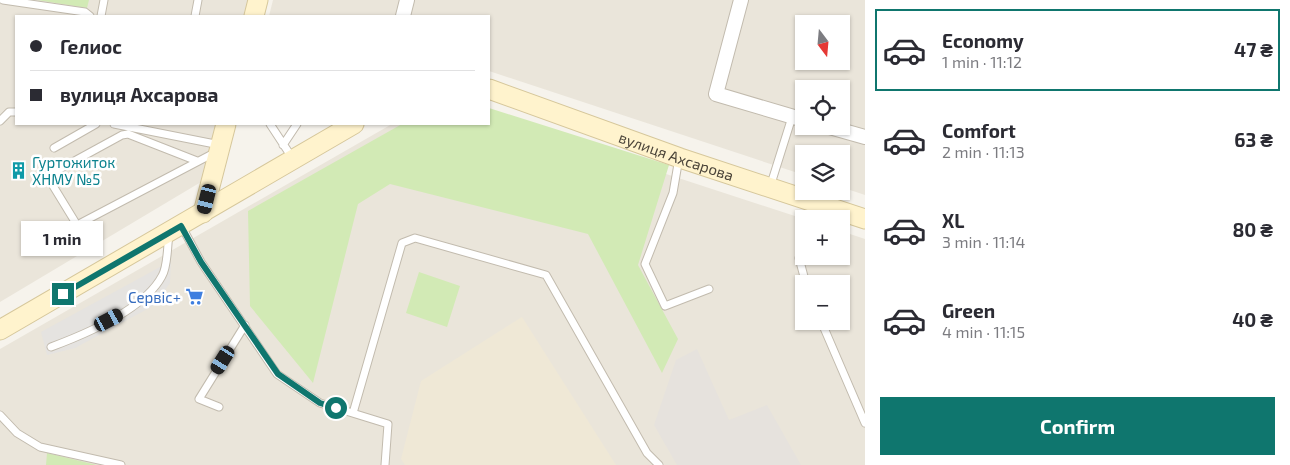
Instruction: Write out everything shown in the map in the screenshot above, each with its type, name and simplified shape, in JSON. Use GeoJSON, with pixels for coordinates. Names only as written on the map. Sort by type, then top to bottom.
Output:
{"type":"FeatureCollection","features":[{"type":"Feature","properties":{"kind":"street"},"geometry":{"type":"LineString","coordinates":[[254,15],[258,0]]}},
{"type":"Feature","properties":{"kind":"street"},"geometry":{"type":"LineString","coordinates":[[403,15],[407,0]]}},
{"type":"Feature","properties":{"kind":"street"},"geometry":{"type":"LineString","coordinates":[[741,0],[716,94],[795,118]]}},
{"type":"Feature","properties":{"kind":"street","name":"вулиця Ахсарова"},"geometry":{"type":"LineString","coordinates":[[490,89],[680,158],[770,187],[817,210]]}},
{"type":"Feature","properties":{"kind":"street"},"geometry":{"type":"LineString","coordinates":[[203,213],[226,125]]}},
{"type":"Feature","properties":{"kind":"street"},"geometry":{"type":"LineString","coordinates":[[0,330],[203,213],[288,152],[352,125]]}},
{"type":"Feature","properties":{"kind":"street"},"geometry":{"type":"LineString","coordinates":[[850,133],[865,137]]}},
{"type":"Feature","properties":{"kind":"street","name":"вулиця Ахсарова"},"geometry":{"type":"LineString","coordinates":[[850,217],[865,219]]}},
{"type":"Feature","properties":{"kind":"lane"},"geometry":{"type":"LineString","coordinates":[[2,0],[84,12],[88,15]]}},
{"type":"Feature","properties":{"kind":"lane"},"geometry":{"type":"LineString","coordinates":[[101,15],[104,0]]}},
{"type":"Feature","properties":{"kind":"lane"},"geometry":{"type":"LineString","coordinates":[[195,15],[198,0]]}},
{"type":"Feature","properties":{"kind":"lane"},"geometry":{"type":"LineString","coordinates":[[0,121],[9,112],[15,112]]}},
{"type":"Feature","properties":{"kind":"lane"},"geometry":{"type":"LineString","coordinates":[[54,148],[94,125]]}},
{"type":"Feature","properties":{"kind":"lane"},"geometry":{"type":"LineString","coordinates":[[118,125],[220,148]]}},
{"type":"Feature","properties":{"kind":"lane"},"geometry":{"type":"LineString","coordinates":[[271,125],[288,152]]}},
{"type":"Feature","properties":{"kind":"lane"},"geometry":{"type":"LineString","coordinates":[[288,152],[298,125]]}},
{"type":"Feature","properties":{"kind":"lane"},"geometry":{"type":"LineString","coordinates":[[770,187],[795,126]]}},
{"type":"Feature","properties":{"kind":"lane"},"geometry":{"type":"LineString","coordinates":[[198,161],[128,134],[122,135],[48,176],[77,225],[198,161],[220,148]]}},
{"type":"Feature","properties":{"kind":"lane"},"geometry":{"type":"LineString","coordinates":[[680,158],[673,193],[645,264],[665,306],[709,289]]}},
{"type":"Feature","properties":{"kind":"lane"},"geometry":{"type":"LineString","coordinates":[[175,229],[201,262],[278,374],[320,403],[388,424],[385,465]]}},
{"type":"Feature","properties":{"kind":"lane"},"geometry":{"type":"LineString","coordinates":[[50,347],[76,338],[142,302],[163,276],[175,229]]}},
{"type":"Feature","properties":{"kind":"lane"},"geometry":{"type":"LineString","coordinates":[[353,413],[402,243],[414,238],[546,275],[647,453],[659,465]]}},
{"type":"Feature","properties":{"kind":"lane"},"geometry":{"type":"LineString","coordinates":[[219,406],[199,400],[245,325]]}},
{"type":"Feature","properties":{"kind":"lane"},"geometry":{"type":"LineString","coordinates":[[825,330],[865,423]]}},
{"type":"Feature","properties":{"kind":"lane"},"geometry":{"type":"LineString","coordinates":[[0,415],[17,433],[40,447],[121,465]]}},
{"type":"Feature","properties":{"kind":"shaded area"},"geometry":{"type":"Polygon","coordinates":[[[0,0],[252,0],[247,15],[15,15],[15,125],[218,125],[201,182],[0,302],[0,0]]]}},
{"type":"Feature","properties":{"kind":"shaded area"},"geometry":{"type":"Polygon","coordinates":[[[273,0],[865,0],[865,195],[850,190],[850,145],[795,145],[795,172],[490,71],[490,15],[269,15],[273,0]]]}},
{"type":"Feature","properties":{"kind":"shaded area"},"geometry":{"type":"Polygon","coordinates":[[[490,116],[795,216],[795,265],[850,265],[850,234],[865,239],[865,465],[0,465],[0,349],[390,125],[490,125],[490,116]]]}},
{"type":"Feature","properties":{"kind":"shaded area"},"geometry":{"type":"Polygon","coordinates":[[[171,261],[170,283],[153,306],[75,348],[47,355],[41,332],[171,261]]]}},
{"type":"Feature","properties":{"kind":"shaded area"},"geometry":{"type":"Polygon","coordinates":[[[522,317],[616,465],[405,465],[401,459],[421,381],[522,317]]]}},
{"type":"Feature","properties":{"kind":"shaded area"},"geometry":{"type":"Polygon","coordinates":[[[697,349],[729,420],[767,405],[801,465],[677,465],[654,425],[676,360],[697,349]]]}},
{"type":"Feature","properties":{"kind":"green space"},"geometry":{"type":"Polygon","coordinates":[[[37,0],[89,0],[87,8],[37,0]]]}},
{"type":"Feature","properties":{"kind":"green space"},"geometry":{"type":"Polygon","coordinates":[[[490,108],[669,165],[638,265],[678,339],[662,373],[588,234],[390,184],[358,204],[313,383],[250,306],[248,211],[400,125],[490,125],[490,108]]]}},
{"type":"Feature","properties":{"kind":"green space"},"geometry":{"type":"Polygon","coordinates":[[[419,272],[460,286],[447,327],[406,313],[419,272]]]}},
{"type":"Feature","properties":{"kind":"green space"},"geometry":{"type":"Polygon","coordinates":[[[47,453],[97,465],[46,465],[47,453]]]}},
{"type":"Feature","properties":{"kind":"place","name":"Гуртожиток ХНМУ №5"},"geometry":{"type":"Point","coordinates":[18,171]}},
{"type":"Feature","properties":{"kind":"place","name":"Сервіс+"},"geometry":{"type":"Point","coordinates":[195,297]}},
{"type":"Feature","properties":{"kind":"route"},"geometry":{"type":"LineString","coordinates":[[63,294],[181,226],[201,262],[278,374],[320,403],[336,408]]}}]}
